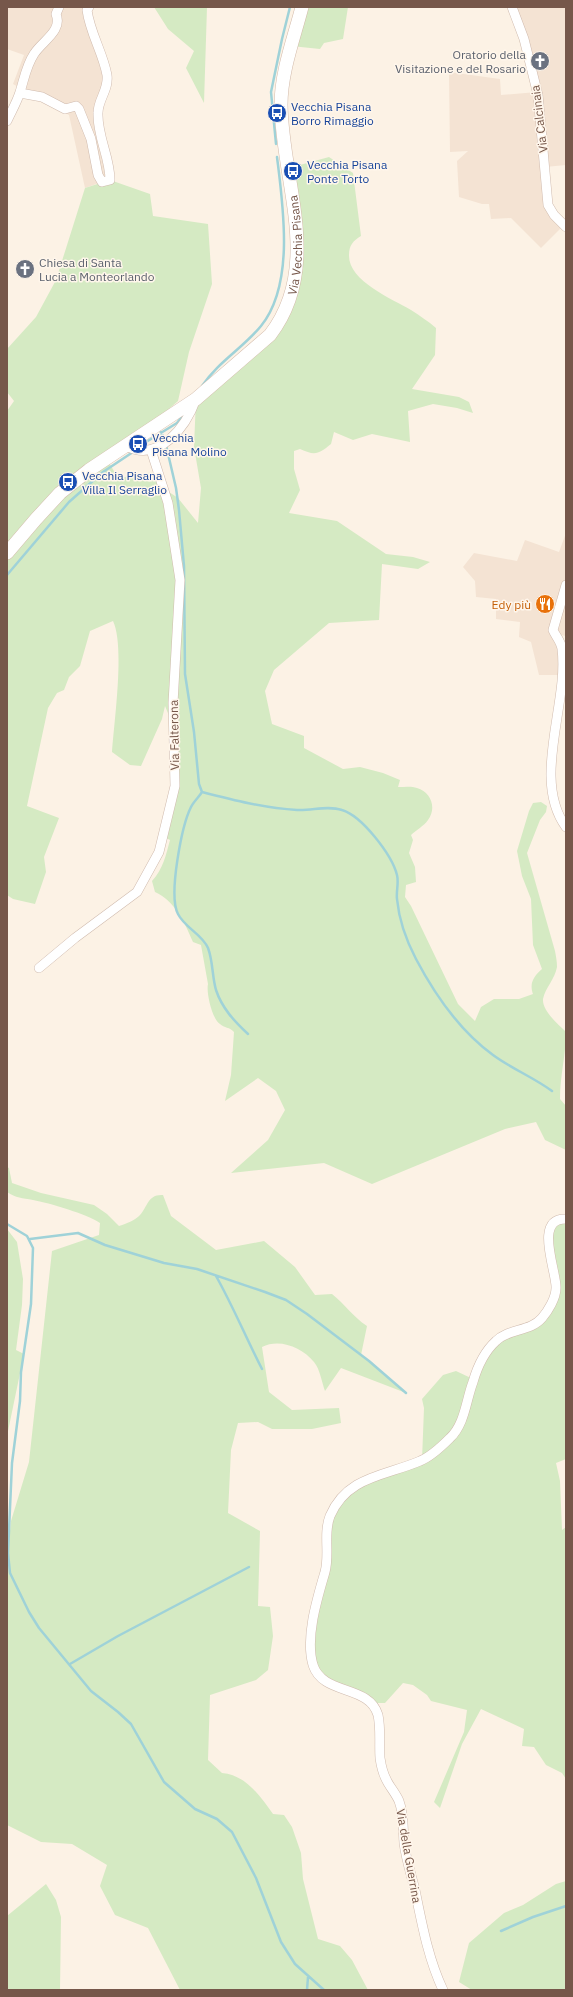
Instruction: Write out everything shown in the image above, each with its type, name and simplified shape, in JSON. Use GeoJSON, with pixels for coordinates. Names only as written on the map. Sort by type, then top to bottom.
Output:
{"type":"FeatureCollection","features":[{"type":"Feature","properties":{"kind":"main road","name":"Via Vecchia Pisana"},"geometry":{"type":"LineString","coordinates":[[7,553],[60,493],[89,470],[196,399],[270,335],[279,323],[290,296],[295,275],[297,246],[281,103],[289,56],[302,7]]}},
{"type":"Feature","properties":{"kind":"street"},"geometry":{"type":"LineString","coordinates":[[7,121],[20,93],[30,60],[46,39],[57,29],[59,21],[56,14],[59,7]]}},
{"type":"Feature","properties":{"kind":"street"},"geometry":{"type":"LineString","coordinates":[[20,93],[42,97],[65,109],[76,106],[79,109],[91,139],[98,176],[102,182],[110,180],[110,168],[102,141],[98,114],[99,102],[107,85],[107,75],[88,22],[87,10],[89,7]]}},
{"type":"Feature","properties":{"kind":"street","name":"Via Calcinaia"},"geometry":{"type":"LineString","coordinates":[[512,7],[524,39],[538,95],[548,205],[554,215],[566,227]]}},
{"type":"Feature","properties":{"kind":"street","name":"Via Vecchia Pisana"},"geometry":{"type":"LineString","coordinates":[[151,450],[162,445],[180,431],[191,414],[196,399]]}},
{"type":"Feature","properties":{"kind":"street"},"geometry":{"type":"LineString","coordinates":[[126,446],[139,451],[151,450]]}},
{"type":"Feature","properties":{"kind":"street","name":"Via Falterona"},"geometry":{"type":"LineString","coordinates":[[39,968],[75,938],[137,892],[159,852],[175,786],[173,703],[180,580],[168,503],[151,450]]}},
{"type":"Feature","properties":{"kind":"street"},"geometry":{"type":"LineString","coordinates":[[566,585],[553,630],[560,641],[562,649],[563,672],[552,759],[552,793],[561,820],[566,827]]}},
{"type":"Feature","properties":{"kind":"street","name":"Via della Guerrina"},"geometry":{"type":"LineString","coordinates":[[443,1990],[436,1975],[423,1931],[404,1844],[403,1823],[399,1800],[385,1778],[382,1764],[377,1712],[371,1703],[363,1697],[330,1684],[320,1676],[314,1666],[312,1628],[315,1605],[326,1568],[329,1518],[339,1500],[355,1484],[422,1460],[451,1438],[459,1427],[473,1379],[484,1358],[497,1340],[509,1333],[532,1326],[542,1318],[552,1303],[556,1290],[555,1276],[549,1257],[549,1237],[552,1225],[556,1221],[566,1219]]}},
{"type":"Feature","properties":{"kind":"shaded area"},"geometry":{"type":"Polygon","coordinates":[[[7,7],[89,7],[107,75],[99,102],[110,168],[102,182],[85,188],[69,115],[13,84],[24,55],[7,49],[7,7]]]}},
{"type":"Feature","properties":{"kind":"shaded area"},"geometry":{"type":"Polygon","coordinates":[[[512,7],[566,7],[566,165],[545,167],[548,205],[564,225],[541,248],[511,218],[491,219],[489,204],[482,204],[459,197],[457,161],[468,151],[450,152],[449,72],[500,79],[501,95],[537,92],[512,7]]]}},
{"type":"Feature","properties":{"kind":"shaded area"},"geometry":{"type":"Polygon","coordinates":[[[566,533],[566,636],[555,634],[563,675],[539,675],[531,642],[519,637],[520,622],[496,619],[496,599],[476,597],[475,581],[463,567],[474,553],[517,561],[525,540],[559,552],[566,533]]]}},
{"type":"Feature","properties":{"kind":"green space"},"geometry":{"type":"Polygon","coordinates":[[[154,7],[207,7],[204,103],[186,68],[194,51],[168,29],[154,7]]]}},
{"type":"Feature","properties":{"kind":"green space"},"geometry":{"type":"Polygon","coordinates":[[[302,7],[348,7],[343,39],[324,43],[320,49],[291,46],[302,7]]]}},
{"type":"Feature","properties":{"kind":"green space"},"geometry":{"type":"Polygon","coordinates":[[[329,157],[353,173],[361,236],[352,244],[349,255],[351,264],[356,273],[372,288],[411,310],[436,328],[435,355],[412,389],[459,397],[469,402],[473,413],[457,408],[433,404],[408,411],[410,442],[372,434],[353,440],[334,432],[331,444],[320,452],[309,453],[300,449],[294,451],[294,469],[300,490],[289,513],[337,521],[386,554],[413,557],[430,562],[418,569],[382,564],[379,620],[329,623],[274,670],[265,691],[272,724],[304,736],[304,748],[343,769],[360,767],[383,773],[400,780],[398,787],[417,788],[426,793],[429,797],[432,806],[431,815],[424,824],[411,835],[413,840],[409,853],[415,867],[416,882],[406,885],[405,897],[411,906],[458,1004],[475,1021],[481,1007],[494,999],[519,999],[533,994],[533,980],[542,969],[533,945],[531,899],[522,876],[517,851],[529,811],[533,803],[541,802],[547,806],[546,812],[540,820],[527,853],[557,961],[556,971],[544,995],[543,1004],[551,1017],[566,1032],[560,1099],[566,1106],[566,1150],[545,1140],[536,1122],[505,1129],[372,1184],[324,1163],[231,1173],[268,1140],[285,1110],[276,1091],[258,1078],[225,1101],[231,1075],[234,1032],[220,1024],[214,1017],[209,999],[208,984],[201,945],[193,942],[178,913],[168,901],[155,892],[152,881],[161,867],[170,840],[164,837],[178,775],[170,718],[165,706],[162,719],[141,766],[130,765],[112,752],[118,685],[118,648],[113,621],[90,631],[80,666],[69,677],[64,690],[57,693],[48,708],[27,806],[59,818],[44,857],[46,872],[35,904],[13,899],[7,895],[7,411],[14,401],[7,392],[7,349],[36,317],[56,280],[85,188],[110,180],[150,194],[153,216],[208,224],[212,284],[189,352],[178,401],[126,446],[107,459],[119,480],[132,474],[135,479],[148,473],[159,472],[163,488],[178,498],[198,523],[201,488],[194,447],[196,399],[270,335],[294,280],[289,168],[329,157]]]}},
{"type":"Feature","properties":{"kind":"green space"},"geometry":{"type":"Polygon","coordinates":[[[7,1167],[9,1168],[12,1183],[41,1193],[94,1205],[107,1214],[119,1226],[138,1217],[154,1196],[163,1195],[171,1216],[216,1250],[264,1241],[295,1267],[315,1295],[332,1294],[357,1319],[367,1326],[361,1355],[406,1393],[341,1368],[325,1391],[316,1365],[303,1352],[297,1348],[276,1343],[262,1347],[269,1392],[292,1410],[339,1408],[341,1423],[312,1429],[272,1429],[258,1422],[238,1423],[231,1450],[228,1513],[260,1531],[258,1606],[270,1607],[273,1636],[268,1670],[256,1680],[210,1695],[208,1760],[222,1773],[231,1775],[245,1782],[263,1800],[273,1814],[284,1815],[292,1827],[301,1853],[303,1879],[318,1939],[340,1946],[352,1960],[368,1990],[180,1990],[148,1928],[115,1915],[100,1886],[107,1865],[72,1844],[41,1842],[7,1825],[7,1561],[11,1521],[29,1462],[52,1251],[99,1235],[100,1223],[68,1209],[40,1201],[19,1198],[10,1194],[7,1192],[7,1167]]]}},
{"type":"Feature","properties":{"kind":"green space"},"geometry":{"type":"Polygon","coordinates":[[[566,1219],[566,1459],[556,1463],[560,1481],[562,1530],[566,1527],[566,1779],[562,1773],[546,1765],[534,1747],[522,1746],[524,1729],[481,1709],[462,1744],[440,1808],[434,1802],[464,1732],[467,1710],[431,1701],[427,1695],[413,1685],[403,1683],[385,1703],[371,1703],[320,1676],[312,1653],[326,1568],[329,1518],[355,1484],[422,1460],[424,1408],[422,1399],[443,1375],[456,1371],[473,1379],[497,1340],[532,1326],[552,1303],[552,1225],[566,1219]]]}},
{"type":"Feature","properties":{"kind":"green space"},"geometry":{"type":"Polygon","coordinates":[[[7,1229],[17,1242],[23,1279],[22,1305],[16,1350],[24,1354],[7,1436],[7,1229]]]}},
{"type":"Feature","properties":{"kind":"green space"},"geometry":{"type":"Polygon","coordinates":[[[566,1881],[566,1990],[472,1990],[459,1982],[469,1943],[504,1913],[523,1905],[556,1884],[566,1881]]]}},
{"type":"Feature","properties":{"kind":"green space"},"geometry":{"type":"Polygon","coordinates":[[[46,1884],[56,1900],[61,1917],[60,1990],[7,1990],[7,1916],[46,1884]]]}},
{"type":"Feature","properties":{"kind":"waterway"},"geometry":{"type":"LineString","coordinates":[[276,144],[271,92],[290,7]]}},
{"type":"Feature","properties":{"kind":"waterway"},"geometry":{"type":"LineString","coordinates":[[202,386],[208,377],[261,326],[272,309],[279,289],[283,267],[284,221],[277,157]]}},
{"type":"Feature","properties":{"kind":"waterway"},"geometry":{"type":"LineString","coordinates":[[138,447],[177,423],[184,414]]}},
{"type":"Feature","properties":{"kind":"waterway"},"geometry":{"type":"LineString","coordinates":[[161,432],[165,440]]}},
{"type":"Feature","properties":{"kind":"waterway"},"geometry":{"type":"LineString","coordinates":[[166,445],[176,488],[179,510],[184,566],[185,674],[194,732],[199,784],[202,792]]}},
{"type":"Feature","properties":{"kind":"waterway"},"geometry":{"type":"LineString","coordinates":[[7,575],[69,502],[103,472],[133,452]]}},
{"type":"Feature","properties":{"kind":"waterway"},"geometry":{"type":"LineString","coordinates":[[202,792],[249,803],[285,809],[303,810],[331,808],[342,810],[358,820],[383,847],[394,867],[398,878],[397,896],[399,915],[409,945],[431,986],[449,1012],[470,1035],[493,1055],[552,1091]]}},
{"type":"Feature","properties":{"kind":"waterway"},"geometry":{"type":"LineString","coordinates":[[202,792],[191,807],[187,816],[180,844],[175,877],[175,905],[181,919],[202,939],[208,948],[216,990],[219,997],[233,1019],[248,1034]]}},
{"type":"Feature","properties":{"kind":"waterway"},"geometry":{"type":"LineString","coordinates":[[7,1224],[27,1236],[33,1248],[31,1304],[21,1372],[20,1401],[12,1463],[8,1553],[10,1573],[29,1612],[39,1628],[91,1691],[131,1724],[164,1782],[195,1809],[217,1819],[232,1832],[256,1878],[281,1942],[295,1964],[324,1990]]}},
{"type":"Feature","properties":{"kind":"waterway"},"geometry":{"type":"LineString","coordinates":[[30,1239],[78,1233],[105,1245],[164,1263],[197,1269],[286,1300],[369,1361],[406,1393]]}},
{"type":"Feature","properties":{"kind":"waterway"},"geometry":{"type":"LineString","coordinates":[[216,1276],[262,1369]]}},
{"type":"Feature","properties":{"kind":"waterway"},"geometry":{"type":"LineString","coordinates":[[70,1664],[118,1636],[249,1567]]}},
{"type":"Feature","properties":{"kind":"waterway"},"geometry":{"type":"LineString","coordinates":[[501,1931],[533,1917],[566,1906]]}},
{"type":"Feature","properties":{"kind":"waterway"},"geometry":{"type":"LineString","coordinates":[[307,1990],[308,1977]]}},
{"type":"Feature","properties":{"kind":"place","name":"Oratorio della Visitazione e del Rosario"},"geometry":{"type":"Point","coordinates":[540,61]}},
{"type":"Feature","properties":{"kind":"place","name":"Vecchia Pisana Borro Rimaggio"},"geometry":{"type":"Point","coordinates":[277,113]}},
{"type":"Feature","properties":{"kind":"place","name":"Vecchia Pisana Ponte Torto"},"geometry":{"type":"Point","coordinates":[293,171]}},
{"type":"Feature","properties":{"kind":"place","name":"Chiesa di Santa Lucia a Monteorlando"},"geometry":{"type":"Point","coordinates":[25,269]}},
{"type":"Feature","properties":{"kind":"place","name":"Vecchia Pisana Molino"},"geometry":{"type":"Point","coordinates":[138,444]}},
{"type":"Feature","properties":{"kind":"place","name":"Vecchia Pisana Villa Il Serraglio"},"geometry":{"type":"Point","coordinates":[68,482]}},
{"type":"Feature","properties":{"kind":"place","name":"Edy più"},"geometry":{"type":"Point","coordinates":[545,604]}}]}
